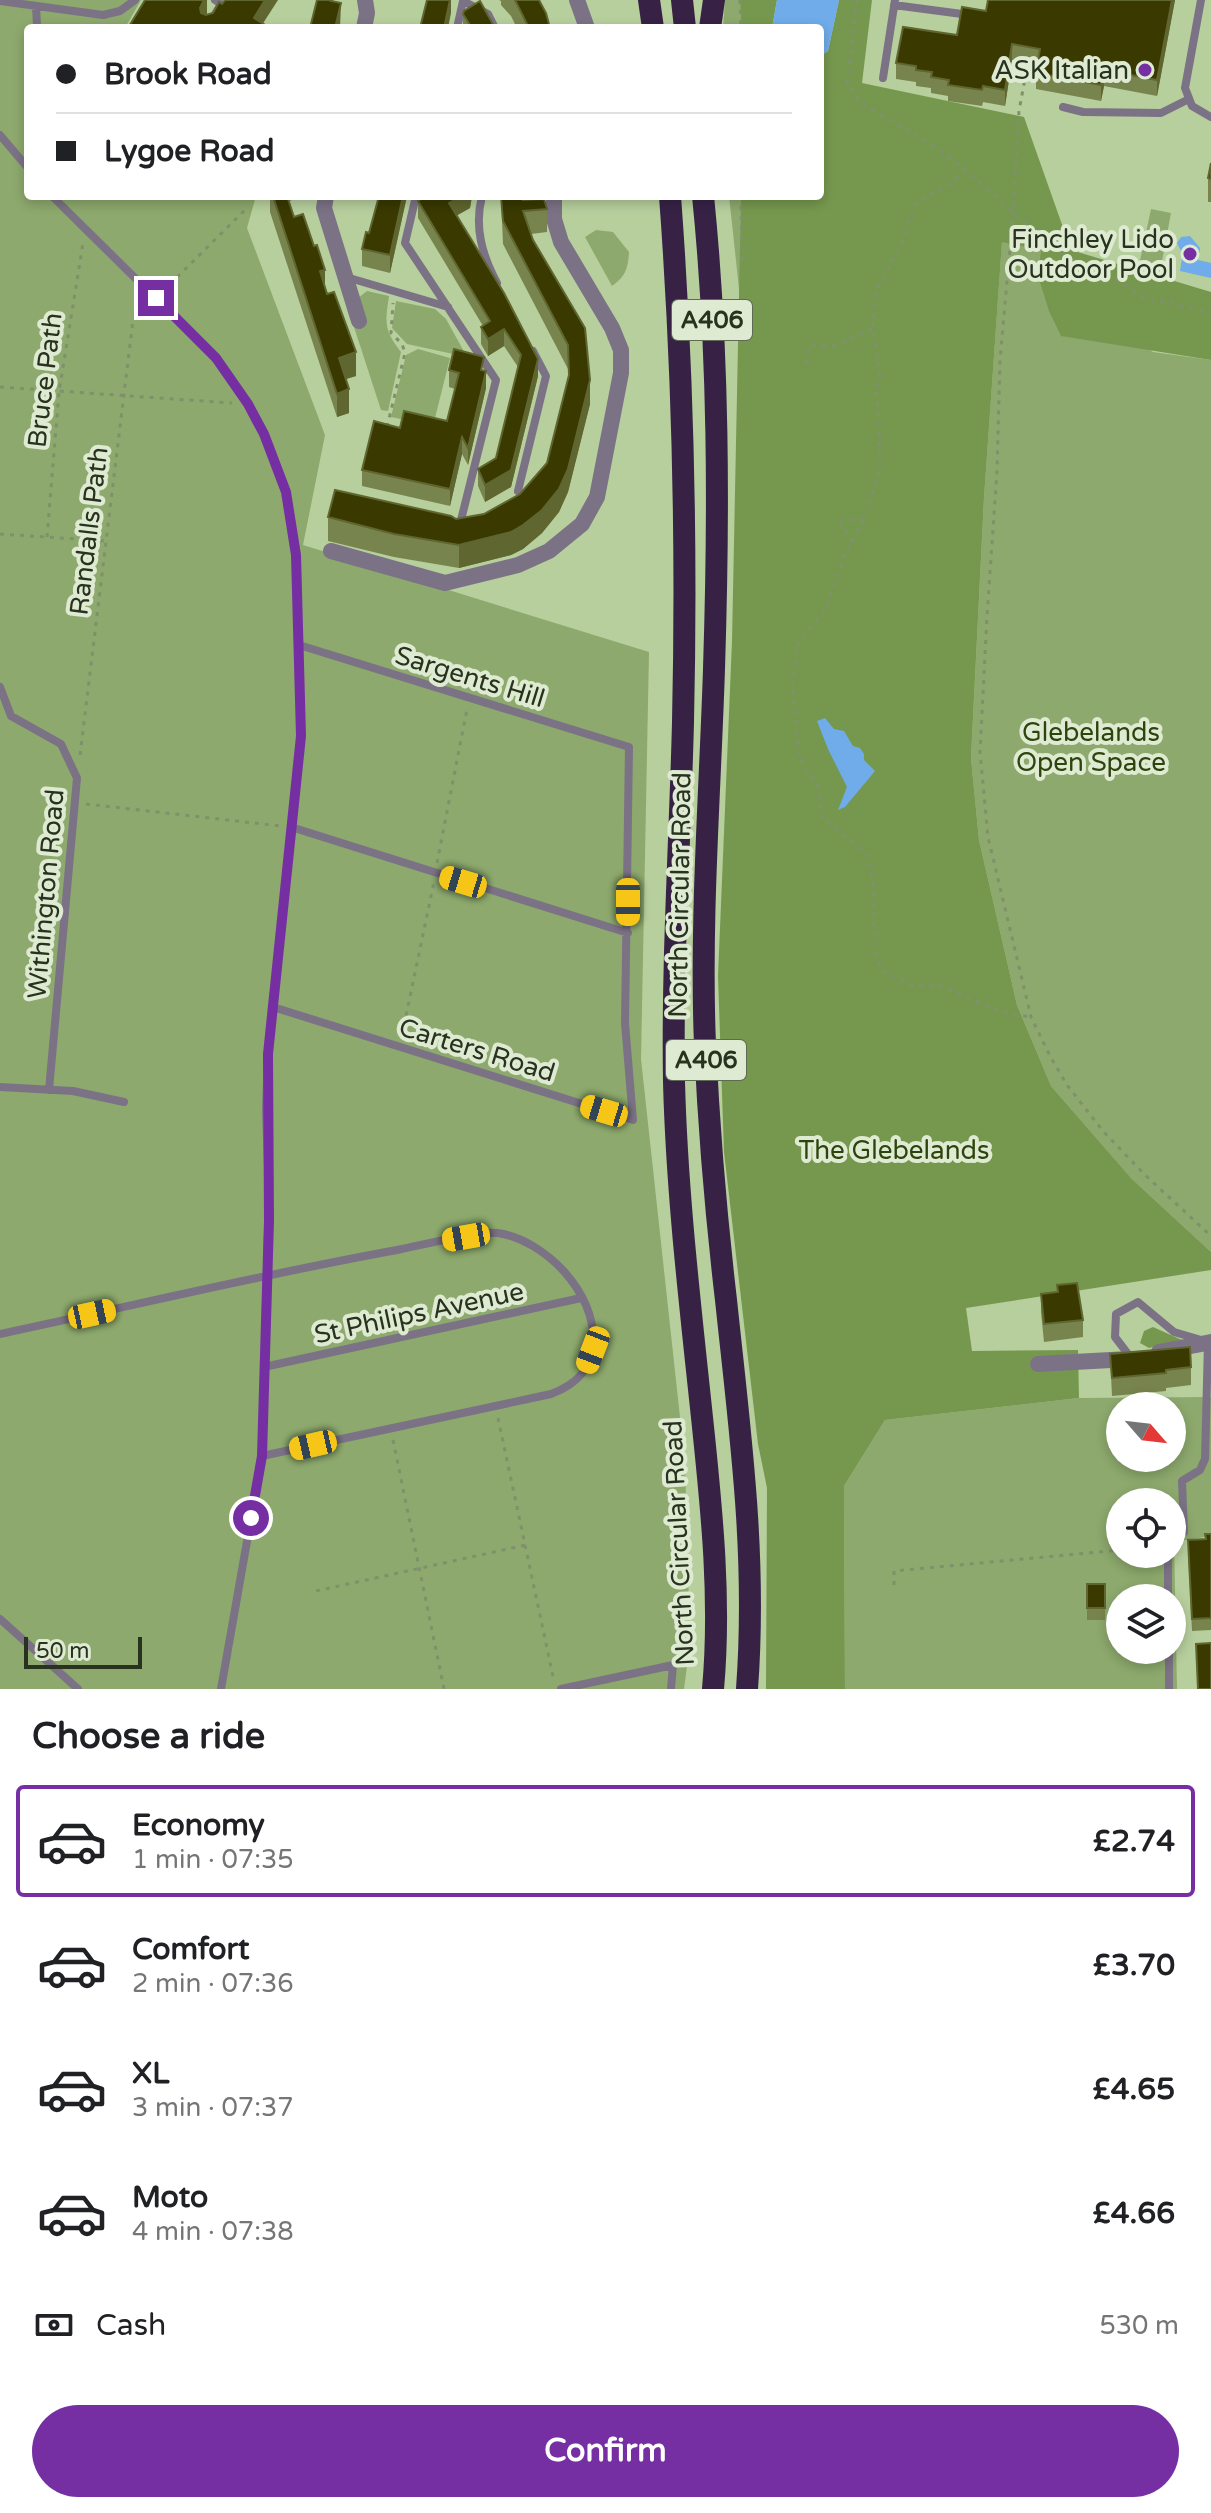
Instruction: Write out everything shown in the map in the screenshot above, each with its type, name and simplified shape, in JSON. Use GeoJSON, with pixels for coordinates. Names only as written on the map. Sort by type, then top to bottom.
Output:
{"type":"FeatureCollection","features":[{"type":"Feature","properties":{"kind":"highway"},"geometry":{"type":"LineString","coordinates":[[649,0],[652,24]]}},
{"type":"Feature","properties":{"kind":"highway"},"geometry":{"type":"LineString","coordinates":[[682,0],[685,24]]}},
{"type":"Feature","properties":{"kind":"highway"},"geometry":{"type":"LineString","coordinates":[[711,24],[714,0]]}},
{"type":"Feature","properties":{"kind":"highway","name":"North Circular Road"},"geometry":{"type":"LineString","coordinates":[[670,200],[678,303],[686,536],[674,1085],[684,1252],[709,1489],[715,1624],[713,1689]]}},
{"type":"Feature","properties":{"kind":"highway","name":"North Circular Road"},"geometry":{"type":"LineString","coordinates":[[704,201],[714,351],[716,540],[704,960],[705,1042],[711,1157],[748,1504],[751,1631],[747,1689]]}},
{"type":"Feature","properties":{"kind":"street"},"geometry":{"type":"LineString","coordinates":[[365,0],[365,24]]}},
{"type":"Feature","properties":{"kind":"street"},"geometry":{"type":"LineString","coordinates":[[577,0],[586,24]]}},
{"type":"Feature","properties":{"kind":"street"},"geometry":{"type":"LineString","coordinates":[[325,200],[324,208],[359,321]]}},
{"type":"Feature","properties":{"kind":"street"},"geometry":{"type":"LineString","coordinates":[[331,551],[447,577],[518,565],[549,551],[582,524],[597,497],[621,373],[621,350],[612,328],[561,242],[554,219],[554,200]]}},
{"type":"Feature","properties":{"kind":"street"},"geometry":{"type":"LineString","coordinates":[[1038,1364],[1131,1358],[1210,1342]]}},
{"type":"Feature","properties":{"kind":"lane"},"geometry":{"type":"LineString","coordinates":[[0,1],[103,15],[120,11],[135,0]]}},
{"type":"Feature","properties":{"kind":"lane"},"geometry":{"type":"LineString","coordinates":[[1201,0],[1185,88],[1192,106],[1211,117]]}},
{"type":"Feature","properties":{"kind":"lane"},"geometry":{"type":"LineString","coordinates":[[209,24],[220,1]]}},
{"type":"Feature","properties":{"kind":"lane"},"geometry":{"type":"LineString","coordinates":[[458,24],[463,1],[488,14],[493,24]]}},
{"type":"Feature","properties":{"kind":"lane"},"geometry":{"type":"LineString","coordinates":[[883,78],[894,2],[962,14]]}},
{"type":"Feature","properties":{"kind":"lane"},"geometry":{"type":"LineString","coordinates":[[36,7],[37,24]]}},
{"type":"Feature","properties":{"kind":"lane"},"geometry":{"type":"LineString","coordinates":[[1063,107],[1083,112],[1161,113],[1189,99]]}},
{"type":"Feature","properties":{"kind":"lane"},"geometry":{"type":"LineString","coordinates":[[0,135],[24,163]]}},
{"type":"Feature","properties":{"kind":"lane"},"geometry":{"type":"LineString","coordinates":[[56,200],[216,358],[248,404],[264,434],[286,492],[296,555],[301,736],[267,1082],[268,1276],[262,1456],[221,1689]]}},
{"type":"Feature","properties":{"kind":"lane"},"geometry":{"type":"LineString","coordinates":[[415,200],[405,243],[496,380],[457,536]]}},
{"type":"Feature","properties":{"kind":"lane"},"geometry":{"type":"LineString","coordinates":[[481,200],[477,216],[485,259],[499,286]]}},
{"type":"Feature","properties":{"kind":"lane"},"geometry":{"type":"LineString","coordinates":[[344,276],[448,307]]}},
{"type":"Feature","properties":{"kind":"lane"},"geometry":{"type":"LineString","coordinates":[[518,491],[546,376],[527,340]]}},
{"type":"Feature","properties":{"kind":"lane","name":"Sargents Hill"},"geometry":{"type":"LineString","coordinates":[[299,645],[629,747]]}},
{"type":"Feature","properties":{"kind":"lane","name":"Withington Road"},"geometry":{"type":"LineString","coordinates":[[0,687],[11,716],[61,744],[77,778],[49,1090]]}},
{"type":"Feature","properties":{"kind":"lane","name":"Carters Road"},"geometry":{"type":"LineString","coordinates":[[273,1007],[633,1120],[625,1023],[629,747]]}},
{"type":"Feature","properties":{"kind":"lane"},"geometry":{"type":"LineString","coordinates":[[291,827],[628,933]]}},
{"type":"Feature","properties":{"kind":"lane"},"geometry":{"type":"LineString","coordinates":[[0,1087],[73,1091],[124,1102]]}},
{"type":"Feature","properties":{"kind":"lane"},"geometry":{"type":"LineString","coordinates":[[0,1334],[268,1276],[494,1232],[535,1245],[567,1274],[581,1298],[594,1330],[593,1350],[584,1373],[569,1387],[496,1407],[262,1456]]}},
{"type":"Feature","properties":{"kind":"lane","name":"St Philips Avenue"},"geometry":{"type":"LineString","coordinates":[[264,1367],[581,1298]]}},
{"type":"Feature","properties":{"kind":"lane"},"geometry":{"type":"LineString","coordinates":[[1131,1358],[1115,1337],[1116,1314],[1138,1302],[1174,1332],[1210,1342],[1205,1459],[1200,1470],[1182,1481],[1182,1488]]}},
{"type":"Feature","properties":{"kind":"lane"},"geometry":{"type":"LineString","coordinates":[[0,1619],[78,1689]]}},
{"type":"Feature","properties":{"kind":"lane"},"geometry":{"type":"LineString","coordinates":[[1169,1664],[1169,1689]]}},
{"type":"Feature","properties":{"kind":"lane"},"geometry":{"type":"LineString","coordinates":[[558,1689],[673,1665],[671,1689]]}},
{"type":"Feature","properties":{"kind":"path"},"geometry":{"type":"LineString","coordinates":[[740,0],[741,24]]}},
{"type":"Feature","properties":{"kind":"path"},"geometry":{"type":"LineString","coordinates":[[857,0],[847,83],[861,103],[932,145],[966,170],[1013,214],[1069,258],[1110,275],[1125,288],[1143,297],[1211,313]]}},
{"type":"Feature","properties":{"kind":"path"},"geometry":{"type":"LineString","coordinates":[[1029,56],[1019,111],[1000,360],[997,471],[980,752],[988,837],[1031,1017],[1067,1085],[1103,1131],[1144,1174],[1211,1236]]}},
{"type":"Feature","properties":{"kind":"path"},"geometry":{"type":"LineString","coordinates":[[966,170],[949,185],[916,202],[901,245],[875,293],[873,328],[880,373],[876,392],[880,468],[864,520],[847,550],[823,614],[799,640],[792,679],[799,754],[806,771],[817,783],[822,817],[866,853],[873,878],[875,952],[882,970],[913,986],[939,985],[1001,1012],[1031,1017]]}},
{"type":"Feature","properties":{"kind":"path"},"geometry":{"type":"LineString","coordinates":[[741,200],[742,262]]}},
{"type":"Feature","properties":{"kind":"path","name":"Randalls Path"},"geometry":{"type":"LineString","coordinates":[[77,778],[133,320],[245,210]]}},
{"type":"Feature","properties":{"kind":"path","name":"Bruce Path"},"geometry":{"type":"LineString","coordinates":[[47,537],[59,392],[85,228]]}},
{"type":"Feature","properties":{"kind":"path"},"geometry":{"type":"LineString","coordinates":[[384,436],[405,353],[402,344],[391,333],[395,291]]}},
{"type":"Feature","properties":{"kind":"path"},"geometry":{"type":"LineString","coordinates":[[807,363],[808,348],[813,345],[836,346],[873,328]]}},
{"type":"Feature","properties":{"kind":"path"},"geometry":{"type":"LineString","coordinates":[[0,387],[248,404]]}},
{"type":"Feature","properties":{"kind":"path"},"geometry":{"type":"LineString","coordinates":[[853,542],[837,520],[864,520]]}},
{"type":"Feature","properties":{"kind":"path"},"geometry":{"type":"LineString","coordinates":[[0,534],[107,541]]}},
{"type":"Feature","properties":{"kind":"path"},"geometry":{"type":"LineString","coordinates":[[74,803],[291,827]]}},
{"type":"Feature","properties":{"kind":"path"},"geometry":{"type":"LineString","coordinates":[[496,1407],[558,1689]]}},
{"type":"Feature","properties":{"kind":"path"},"geometry":{"type":"LineString","coordinates":[[391,1428],[444,1689]]}},
{"type":"Feature","properties":{"kind":"path"},"geometry":{"type":"LineString","coordinates":[[316,1591],[526,1545]]}},
{"type":"Feature","properties":{"kind":"path"},"geometry":{"type":"LineString","coordinates":[[894,1585],[894,1571],[1106,1551]]}},
{"type":"Feature","properties":{"kind":"green space"},"geometry":{"type":"Polygon","coordinates":[[[0,0],[141,0],[127,24],[24,24],[24,200],[255,200],[247,228],[325,435],[303,545],[649,652],[641,1059],[685,1463],[690,1643],[684,1689],[0,1689],[0,0]]]}},
{"type":"Feature","properties":{"kind":"green space"},"geometry":{"type":"Polygon","coordinates":[[[725,0],[740,0],[741,24],[723,24],[725,0]]]}},
{"type":"Feature","properties":{"kind":"green space"},"geometry":{"type":"Polygon","coordinates":[[[740,0],[777,0],[773,24],[741,24],[740,0]]]}},
{"type":"Feature","properties":{"kind":"green space","name":"The Glebelands"},"geometry":{"type":"Polygon","coordinates":[[[839,0],[872,0],[862,83],[1024,117],[1071,250],[1211,292],[1211,360],[1061,336],[1038,276],[1041,250],[1002,242],[984,498],[971,758],[979,840],[1017,1005],[1051,1086],[1132,1179],[1211,1252],[1211,1270],[966,1308],[972,1351],[1078,1350],[1079,1398],[885,1420],[844,1486],[845,1689],[766,1689],[767,1488],[758,1444],[724,1152],[718,976],[732,641],[741,200],[824,200],[824,54],[828,51],[839,0]]]}},
{"type":"Feature","properties":{"kind":"green space"},"geometry":{"type":"Polygon","coordinates":[[[729,200],[741,200],[740,298],[729,200]]]}},
{"type":"Feature","properties":{"kind":"green space"},"geometry":{"type":"Polygon","coordinates":[[[1151,209],[1171,213],[1159,277],[1138,270],[1151,209]]]}},
{"type":"Feature","properties":{"kind":"green space"},"geometry":{"type":"Polygon","coordinates":[[[596,230],[613,232],[629,252],[625,271],[612,286],[585,237],[596,230]]]}},
{"type":"Feature","properties":{"kind":"green space","name":"Glebelands Open Space"},"geometry":{"type":"Polygon","coordinates":[[[1002,241],[1042,250],[1038,276],[1153,352],[1211,360],[1211,1252],[1132,1179],[1051,1086],[1017,1005],[979,840],[971,758],[984,498],[1002,241]]]}},
{"type":"Feature","properties":{"kind":"green space"},"geometry":{"type":"Polygon","coordinates":[[[367,291],[389,296],[387,326],[401,352],[388,411],[381,410],[354,327],[358,298],[367,291]]]}},
{"type":"Feature","properties":{"kind":"green space"},"geometry":{"type":"Polygon","coordinates":[[[396,301],[435,309],[446,319],[467,357],[407,344],[392,328],[396,301]]]}},
{"type":"Feature","properties":{"kind":"green space"},"geometry":{"type":"Polygon","coordinates":[[[418,349],[450,358],[433,426],[391,417],[406,355],[418,349]]]}},
{"type":"Feature","properties":{"kind":"green space"},"geometry":{"type":"Polygon","coordinates":[[[1153,1327],[1182,1340],[1149,1348],[1140,1343],[1144,1331],[1153,1327]]]}},
{"type":"Feature","properties":{"kind":"green space"},"geometry":{"type":"Polygon","coordinates":[[[1186,1397],[1211,1397],[1211,1536],[1186,1540],[1186,1488],[1106,1488],[1106,1568],[1175,1568],[1175,1584],[1106,1584],[1106,1664],[1176,1664],[1177,1689],[845,1689],[844,1486],[885,1420],[1079,1398],[1106,1398],[1106,1472],[1186,1472],[1186,1397]]]}},
{"type":"Feature","properties":{"kind":"water"},"geometry":{"type":"Polygon","coordinates":[[[777,0],[839,0],[828,51],[824,54],[824,24],[773,24],[777,0]]]}},
{"type":"Feature","properties":{"kind":"water","name":"Finchley Lido Outdoor Pool"},"geometry":{"type":"Polygon","coordinates":[[[1190,236],[1200,248],[1198,260],[1211,263],[1211,278],[1180,271],[1182,258],[1185,259],[1177,243],[1181,237],[1190,236]]]}},
{"type":"Feature","properties":{"kind":"water"},"geometry":{"type":"Polygon","coordinates":[[[825,718],[834,729],[844,731],[875,771],[845,807],[838,810],[847,787],[817,721],[825,718]]]}},
{"type":"Feature","properties":{"kind":"building"},"geometry":{"type":"Polygon","coordinates":[[[145,0],[204,0],[200,8],[201,13],[206,15],[213,13],[219,2],[222,4],[225,0],[265,0],[254,18],[264,24],[130,24],[145,0]]]}},
{"type":"Feature","properties":{"kind":"building"},"geometry":{"type":"Polygon","coordinates":[[[317,0],[341,3],[336,24],[311,24],[317,0]]]}},
{"type":"Feature","properties":{"kind":"building"},"geometry":{"type":"Polygon","coordinates":[[[427,0],[450,0],[445,24],[421,24],[427,0]]]}},
{"type":"Feature","properties":{"kind":"building"},"geometry":{"type":"Polygon","coordinates":[[[515,0],[539,0],[549,24],[527,24],[515,0]]]}},
{"type":"Feature","properties":{"kind":"building"},"geometry":{"type":"Polygon","coordinates":[[[988,0],[1172,0],[1157,80],[1104,70],[1101,85],[1036,73],[1040,49],[1012,44],[1005,90],[948,85],[949,80],[931,77],[932,72],[896,63],[903,27],[957,35],[962,7],[986,11],[988,0]]]}},
{"type":"Feature","properties":{"kind":"building"},"geometry":{"type":"Polygon","coordinates":[[[480,1],[493,24],[469,24],[464,11],[480,1]]]}},
{"type":"Feature","properties":{"kind":"building"},"geometry":{"type":"Polygon","coordinates":[[[274,200],[288,200],[294,217],[303,214],[325,270],[320,271],[327,294],[334,292],[356,352],[339,358],[349,389],[337,394],[274,200]]]}},
{"type":"Feature","properties":{"kind":"building"},"geometry":{"type":"Polygon","coordinates":[[[378,200],[402,200],[390,255],[362,249],[366,232],[369,233],[378,200]]]}},
{"type":"Feature","properties":{"kind":"building"},"geometry":{"type":"Polygon","coordinates":[[[454,200],[449,203],[504,293],[538,359],[511,470],[485,485],[478,469],[496,458],[521,355],[504,329],[488,339],[481,327],[490,321],[418,201],[454,200]]]}},
{"type":"Feature","properties":{"kind":"building"},"geometry":{"type":"Polygon","coordinates":[[[501,200],[544,200],[547,209],[523,211],[533,240],[585,328],[590,380],[568,469],[559,489],[542,510],[511,532],[459,545],[394,534],[328,517],[335,490],[456,519],[484,514],[520,494],[547,463],[569,375],[568,345],[503,221],[501,200]]]}},
{"type":"Feature","properties":{"kind":"building"},"geometry":{"type":"Polygon","coordinates":[[[454,349],[484,357],[481,370],[486,371],[468,448],[462,437],[450,489],[362,470],[374,421],[400,428],[404,411],[447,421],[459,373],[449,370],[454,349]]]}},
{"type":"Feature","properties":{"kind":"building"},"geometry":{"type":"Polygon","coordinates":[[[1077,1283],[1083,1320],[1044,1324],[1041,1294],[1058,1292],[1057,1285],[1077,1283]]]}},
{"type":"Feature","properties":{"kind":"building"},"geometry":{"type":"Polygon","coordinates":[[[1190,1347],[1191,1367],[1166,1370],[1166,1373],[1112,1378],[1110,1354],[1190,1347]]]}},
{"type":"Feature","properties":{"kind":"building"},"geometry":{"type":"Polygon","coordinates":[[[1205,1534],[1211,1534],[1211,1618],[1192,1619],[1188,1540],[1206,1539],[1205,1534]]]}},
{"type":"Feature","properties":{"kind":"building"},"geometry":{"type":"Polygon","coordinates":[[[1087,1584],[1105,1584],[1105,1608],[1087,1608],[1087,1584]]]}},
{"type":"Feature","properties":{"kind":"building"},"geometry":{"type":"Polygon","coordinates":[[[1211,1643],[1211,1689],[1198,1689],[1196,1644],[1211,1643]]]}},
{"type":"Feature","properties":{"kind":"place","name":"ASK Italian"},"geometry":{"type":"Point","coordinates":[1145,70]}},
{"type":"Feature","properties":{"kind":"place","name":"Finchley Lido Outdoor Pool"},"geometry":{"type":"Point","coordinates":[1190,254]}},
{"type":"Feature","properties":{"kind":"route"},"geometry":{"type":"LineString","coordinates":[[156,298],[216,358],[248,404],[264,434],[286,492],[296,555],[301,736],[268,1054],[269,1221],[262,1456],[251,1518]]}}]}
